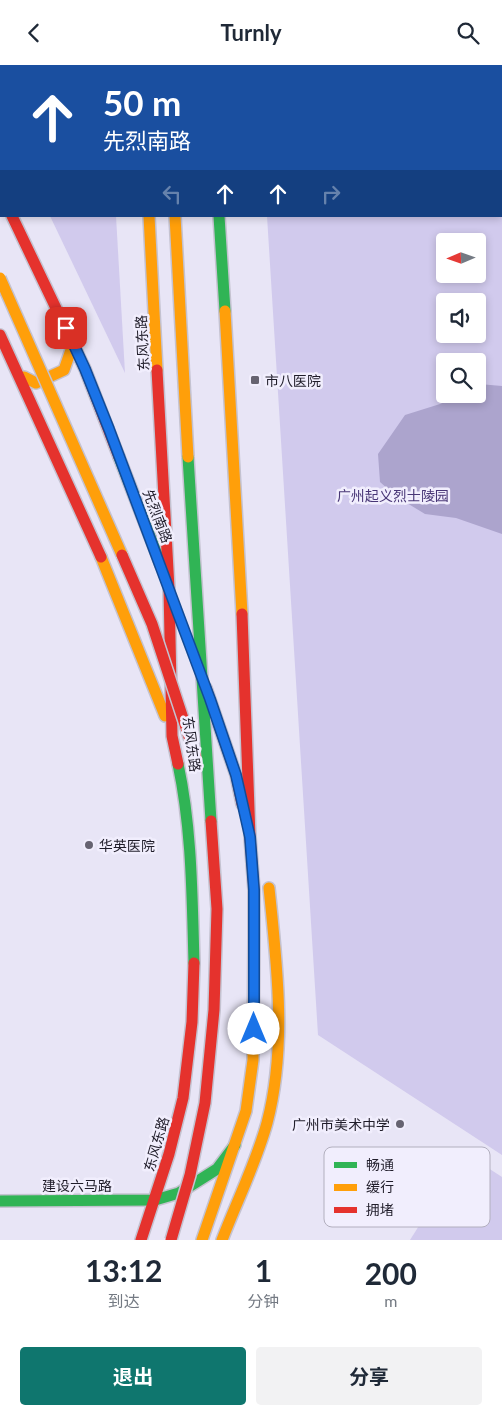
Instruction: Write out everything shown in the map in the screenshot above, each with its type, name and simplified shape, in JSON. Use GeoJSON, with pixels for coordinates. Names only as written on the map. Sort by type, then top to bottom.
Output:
{"type":"FeatureCollection","features":[{"type":"Feature","properties":{"kind":"main road","name":"先烈南路"},"geometry":{"type":"LineString","coordinates":[[12,217],[73,344],[109,429],[210,699],[236,775],[250,837]]}},
{"type":"Feature","properties":{"kind":"main road","name":"东风东路"},"geometry":{"type":"LineString","coordinates":[[141,1240],[177,1129],[183,1098],[195,982],[189,831],[185,797],[172,736],[169,588],[149,217]]}},
{"type":"Feature","properties":{"kind":"main road"},"geometry":{"type":"LineString","coordinates":[[170,1240],[190,1175],[204,1103],[214,1010],[217,909],[175,217]]}},
{"type":"Feature","properties":{"kind":"main road"},"geometry":{"type":"LineString","coordinates":[[202,1240],[246,1111],[253,1060],[254,890],[250,837],[240,573],[219,217]]}},
{"type":"Feature","properties":{"kind":"main road"},"geometry":{"type":"LineString","coordinates":[[0,278],[152,624],[209,799]]}},
{"type":"Feature","properties":{"kind":"main road"},"geometry":{"type":"LineString","coordinates":[[0,335],[119,598],[172,736]]}},
{"type":"Feature","properties":{"kind":"main road"},"geometry":{"type":"LineString","coordinates":[[18,374],[36,383],[64,371],[73,344]]}},
{"type":"Feature","properties":{"kind":"main road"},"geometry":{"type":"LineString","coordinates":[[240,573],[260,788]]}},
{"type":"Feature","properties":{"kind":"main road"},"geometry":{"type":"LineString","coordinates":[[222,1240],[257,1155],[271,1105],[276,1062],[278,1009],[276,955],[268,877]]}},
{"type":"Feature","properties":{"kind":"main road","name":"建设六马路"},"geometry":{"type":"LineString","coordinates":[[0,1201],[155,1201],[179,1193],[217,1169],[236,1144]]}},
{"type":"Feature","properties":{"kind":"green space"},"geometry":{"type":"Polygon","coordinates":[[[50,217],[116,217],[125,373],[50,217]]]}},
{"type":"Feature","properties":{"kind":"green space","name":"广州起义烈士陵园"},"geometry":{"type":"Polygon","coordinates":[[[267,217],[502,217],[502,1155],[318,1035],[267,217]]]}},
{"type":"Feature","properties":{"kind":"green space"},"geometry":{"type":"Polygon","coordinates":[[[490,1169],[502,1177],[502,1240],[410,1240],[418,1227],[490,1227],[490,1169]]]}},
{"type":"Feature","properties":{"kind":"shaded area"},"geometry":{"type":"Polygon","coordinates":[[[486,385],[502,386],[502,534],[456,518],[425,514],[397,497],[380,482],[378,454],[405,415],[440,404],[486,403],[486,385]]]}},
{"type":"Feature","properties":{"kind":"traffic: fast"},"geometry":{"type":"LineString","coordinates":[[219,217],[225,311]]}},
{"type":"Feature","properties":{"kind":"traffic: fast"},"geometry":{"type":"LineString","coordinates":[[119,457],[161,565]]}},
{"type":"Feature","properties":{"kind":"traffic: fast"},"geometry":{"type":"LineString","coordinates":[[188,457],[211,821]]}},
{"type":"Feature","properties":{"kind":"traffic: fast"},"geometry":{"type":"LineString","coordinates":[[178,764],[189,838],[194,963]]}},
{"type":"Feature","properties":{"kind":"traffic: fast"},"geometry":{"type":"LineString","coordinates":[[0,1201],[155,1200],[179,1193],[217,1169],[235,1145]]}},
{"type":"Feature","properties":{"kind":"traffic: slow"},"geometry":{"type":"LineString","coordinates":[[149,217],[157,370]]}},
{"type":"Feature","properties":{"kind":"traffic: slow"},"geometry":{"type":"LineString","coordinates":[[175,217],[188,457]]}},
{"type":"Feature","properties":{"kind":"traffic: slow"},"geometry":{"type":"LineString","coordinates":[[0,278],[122,555]]}},
{"type":"Feature","properties":{"kind":"traffic: slow"},"geometry":{"type":"LineString","coordinates":[[225,311],[242,614]]}},
{"type":"Feature","properties":{"kind":"traffic: slow"},"geometry":{"type":"LineString","coordinates":[[24,377],[36,383],[64,370],[73,344]]}},
{"type":"Feature","properties":{"kind":"traffic: slow"},"geometry":{"type":"LineString","coordinates":[[101,557],[165,716]]}},
{"type":"Feature","properties":{"kind":"traffic: slow"},"geometry":{"type":"LineString","coordinates":[[222,1240],[246,1182],[267,1123],[277,1065],[279,1036],[277,976],[269,888]]}},
{"type":"Feature","properties":{"kind":"traffic: slow"},"geometry":{"type":"LineString","coordinates":[[202,1240],[246,1111],[253,1060],[254,937]]}},
{"type":"Feature","properties":{"kind":"traffic: jam"},"geometry":{"type":"LineString","coordinates":[[12,217],[85,369],[119,457]]}},
{"type":"Feature","properties":{"kind":"traffic: jam"},"geometry":{"type":"LineString","coordinates":[[0,335],[101,557]]}},
{"type":"Feature","properties":{"kind":"traffic: jam"},"geometry":{"type":"LineString","coordinates":[[157,370],[169,588],[172,736],[178,764]]}},
{"type":"Feature","properties":{"kind":"traffic: jam"},"geometry":{"type":"LineString","coordinates":[[122,555],[152,624],[196,758]]}},
{"type":"Feature","properties":{"kind":"traffic: jam"},"geometry":{"type":"LineString","coordinates":[[242,614],[250,837],[254,890],[254,937]]}},
{"type":"Feature","properties":{"kind":"traffic: jam"},"geometry":{"type":"LineString","coordinates":[[206,688],[236,775],[242,804]]}},
{"type":"Feature","properties":{"kind":"traffic: jam"},"geometry":{"type":"LineString","coordinates":[[171,1240],[190,1175],[205,1103],[214,1010],[217,909],[211,821]]}},
{"type":"Feature","properties":{"kind":"traffic: jam"},"geometry":{"type":"LineString","coordinates":[[141,1240],[169,1154],[183,1098],[192,1022],[194,963]]}},
{"type":"Feature","properties":{"kind":"place","name":"市八医院"},"geometry":{"type":"Point","coordinates":[255,380]}},
{"type":"Feature","properties":{"kind":"place","name":"华英医院"},"geometry":{"type":"Point","coordinates":[89,845]}},
{"type":"Feature","properties":{"kind":"place","name":"广州市美术中学"},"geometry":{"type":"Point","coordinates":[400,1124]}},
{"type":"Feature","properties":{"kind":"route"},"geometry":{"type":"LineString","coordinates":[[66,328],[109,429],[210,699],[236,775],[250,837],[254,890],[254,1029]]}}]}
